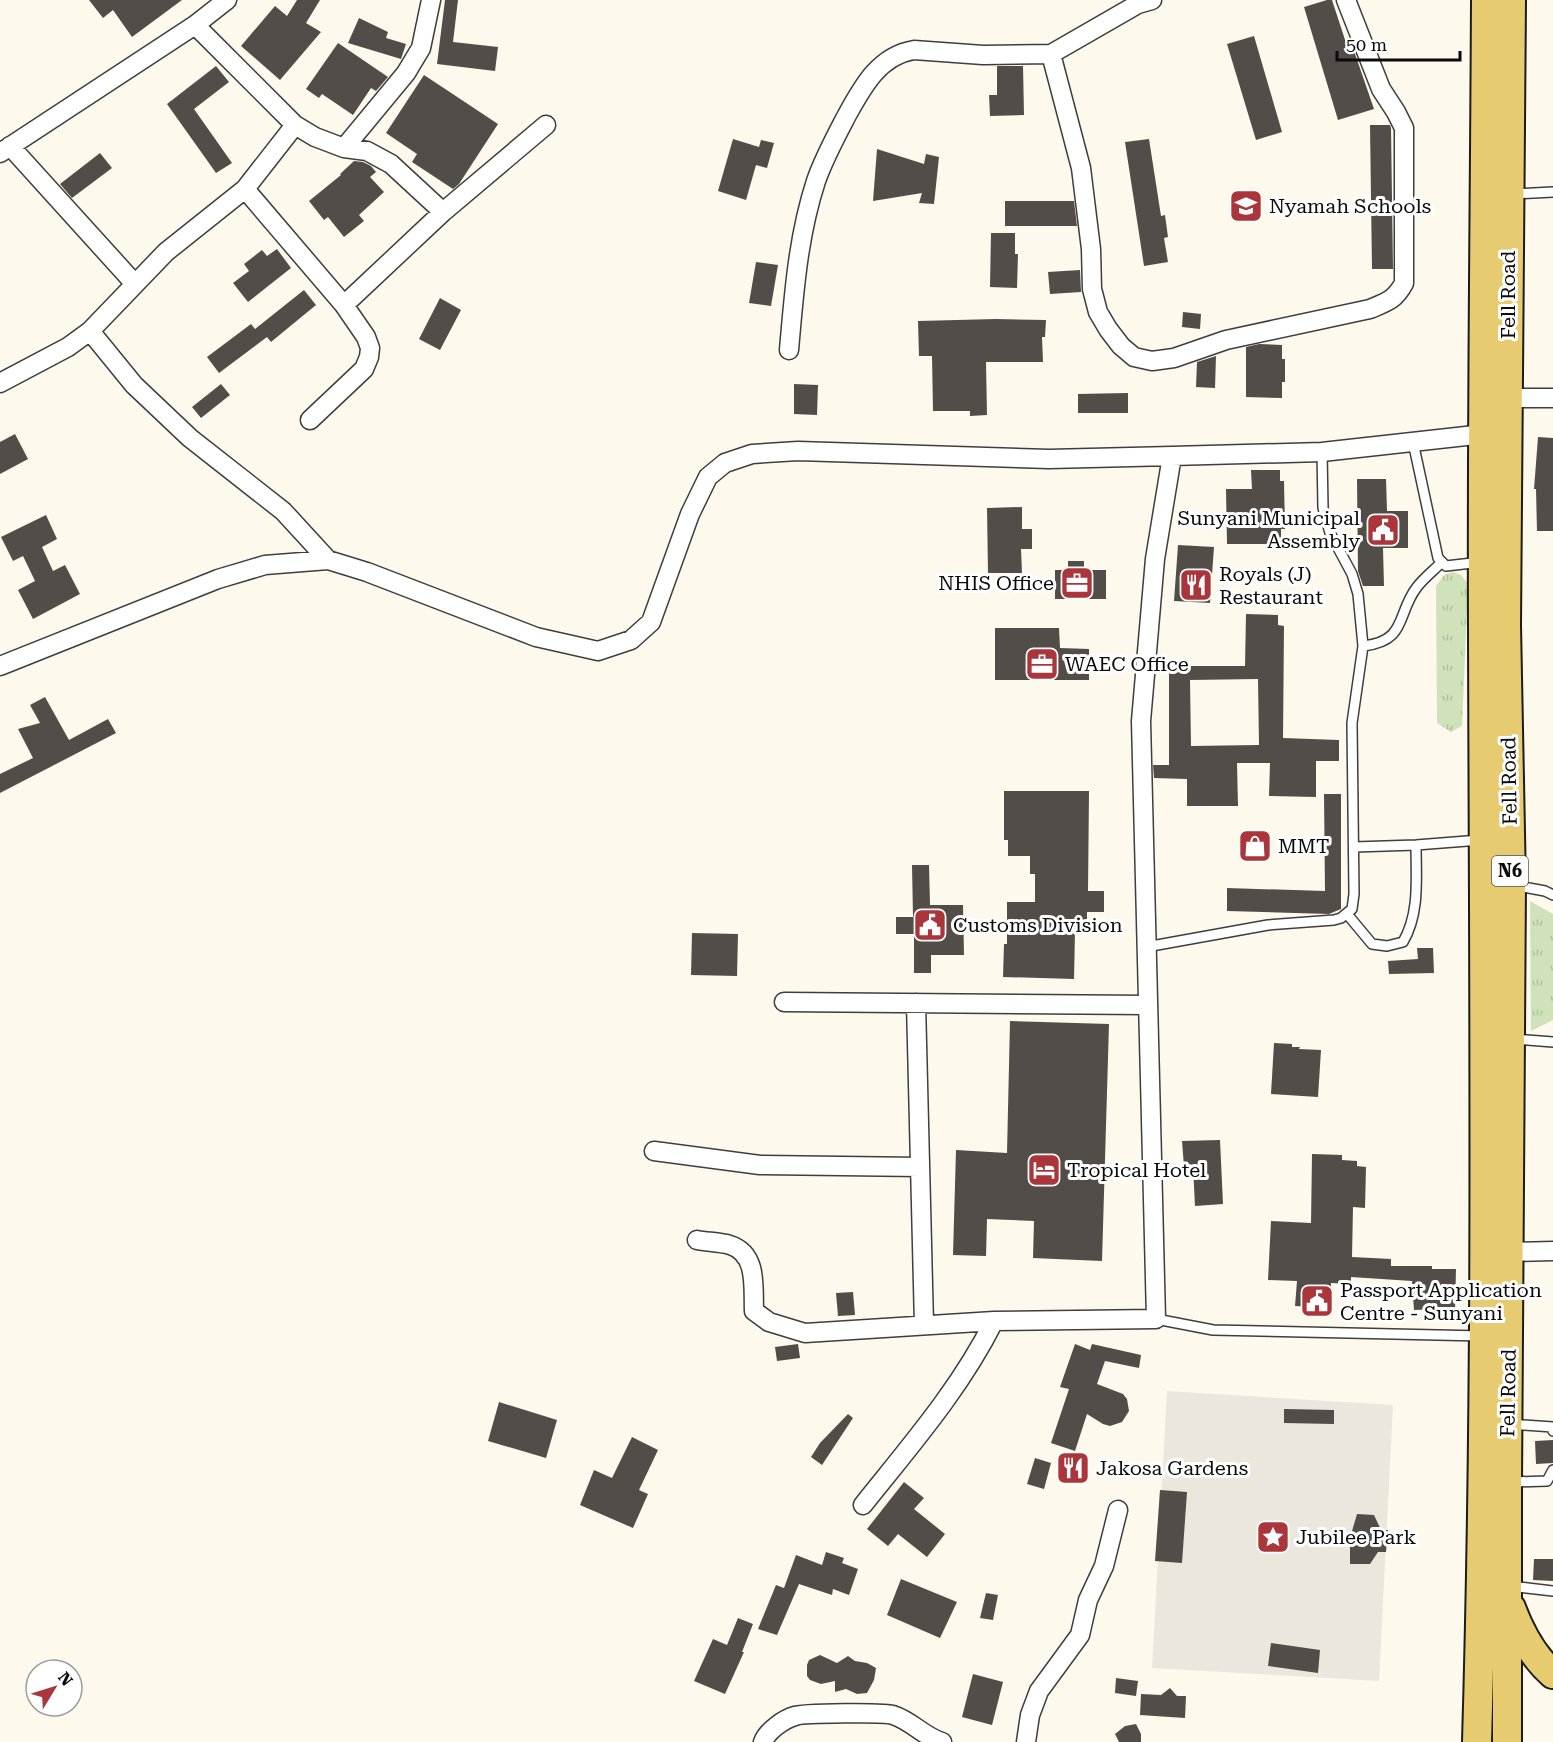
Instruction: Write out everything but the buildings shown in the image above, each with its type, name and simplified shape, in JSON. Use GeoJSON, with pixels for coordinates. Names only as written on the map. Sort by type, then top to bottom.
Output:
{"type":"FeatureCollection","features":[{"type":"Feature","properties":{"kind":"main road","name":"Fell Road"},"geometry":{"type":"LineString","coordinates":[[1486,0],[1483,562],[1484,1336],[1495,1482],[1507,1591],[1507,1742]]}},
{"type":"Feature","properties":{"kind":"main road","name":"Fell Road"},"geometry":{"type":"LineString","coordinates":[[1477,1742],[1495,1482],[1507,1424],[1511,884],[1506,625],[1511,0]]}},
{"type":"Feature","properties":{"kind":"main road"},"geometry":{"type":"LineString","coordinates":[[1507,1591],[1518,1625],[1528,1645],[1553,1674]]}},
{"type":"Feature","properties":{"kind":"street"},"geometry":{"type":"LineString","coordinates":[[135,284],[5,149],[195,25],[227,0]]}},
{"type":"Feature","properties":{"kind":"street"},"geometry":{"type":"LineString","coordinates":[[344,148],[406,73],[421,48],[431,0]]}},
{"type":"Feature","properties":{"kind":"street"},"geometry":{"type":"LineString","coordinates":[[789,350],[794,283],[806,218],[816,180],[829,149],[850,110],[866,82],[876,70],[891,58],[914,50],[983,55],[1051,54],[1138,4],[1152,0]]}},
{"type":"Feature","properties":{"kind":"street"},"geometry":{"type":"LineString","coordinates":[[1051,54],[1081,168],[1091,249],[1092,289],[1098,312],[1107,329],[1134,357],[1152,361],[1174,358],[1226,340],[1370,309],[1386,303],[1397,295],[1404,283],[1404,128],[1381,89],[1346,0]]}},
{"type":"Feature","properties":{"kind":"street"},"geometry":{"type":"LineString","coordinates":[[195,25],[295,125],[315,137],[344,148],[367,151],[391,164],[443,212]]}},
{"type":"Feature","properties":{"kind":"street"},"geometry":{"type":"LineString","coordinates":[[0,382],[68,347],[90,331],[166,252],[245,189],[295,125]]}},
{"type":"Feature","properties":{"kind":"street"},"geometry":{"type":"LineString","coordinates":[[344,305],[443,212],[546,125]]}},
{"type":"Feature","properties":{"kind":"street"},"geometry":{"type":"LineString","coordinates":[[245,189],[344,305],[366,337],[370,348],[364,369],[310,420]]}},
{"type":"Feature","properties":{"kind":"street"},"geometry":{"type":"LineString","coordinates":[[90,331],[134,385],[190,438],[283,511],[328,560]]}},
{"type":"Feature","properties":{"kind":"street"},"geometry":{"type":"LineString","coordinates":[[1508,398],[1553,398]]}},
{"type":"Feature","properties":{"kind":"street"},"geometry":{"type":"LineString","coordinates":[[0,666],[218,579],[265,565],[328,560],[367,572],[536,637],[598,651],[631,640],[651,622],[690,514],[708,477],[725,463],[752,454],[798,451],[1049,459],[1322,452],[1484,434]]}},
{"type":"Feature","properties":{"kind":"street"},"geometry":{"type":"LineString","coordinates":[[697,1240],[730,1245],[745,1253],[753,1271],[754,1311],[769,1322],[805,1333],[994,1320],[1156,1319],[1141,721],[1155,559],[1172,456]]}},
{"type":"Feature","properties":{"kind":"street"},"geometry":{"type":"LineString","coordinates":[[784,1002],[1148,1005]]}},
{"type":"Feature","properties":{"kind":"street"},"geometry":{"type":"LineString","coordinates":[[916,1003],[924,1325]]}},
{"type":"Feature","properties":{"kind":"street"},"geometry":{"type":"LineString","coordinates":[[654,1151],[760,1165],[920,1167]]}},
{"type":"Feature","properties":{"kind":"street"},"geometry":{"type":"LineString","coordinates":[[1509,1252],[1553,1251]]}},
{"type":"Feature","properties":{"kind":"street"},"geometry":{"type":"LineString","coordinates":[[863,1505],[947,1399],[979,1351],[994,1320]]}},
{"type":"Feature","properties":{"kind":"street"},"geometry":{"type":"LineString","coordinates":[[1026,1742],[1030,1715],[1039,1691],[1080,1635],[1088,1600],[1104,1566],[1118,1510]]}},
{"type":"Feature","properties":{"kind":"street"},"geometry":{"type":"LineString","coordinates":[[763,1742],[765,1737],[780,1724],[796,1715],[889,1713],[907,1719],[933,1740],[942,1742]]}},
{"type":"Feature","properties":{"kind":"lane"},"geometry":{"type":"LineString","coordinates":[[1509,194],[1553,192]]}},
{"type":"Feature","properties":{"kind":"lane"},"geometry":{"type":"LineString","coordinates":[[1413,442],[1438,558],[1446,566],[1483,562]]}},
{"type":"Feature","properties":{"kind":"lane"},"geometry":{"type":"LineString","coordinates":[[1146,946],[1268,925],[1334,920],[1352,909],[1354,847],[1352,723],[1364,646],[1358,594],[1352,574],[1330,533],[1323,508],[1322,452]]}},
{"type":"Feature","properties":{"kind":"lane"},"geometry":{"type":"LineString","coordinates":[[1364,646],[1379,644],[1392,636],[1416,588],[1441,563]]}},
{"type":"Feature","properties":{"kind":"lane"},"geometry":{"type":"LineString","coordinates":[[1354,847],[1416,845],[1484,839]]}},
{"type":"Feature","properties":{"kind":"lane"},"geometry":{"type":"LineString","coordinates":[[1347,914],[1372,944],[1387,946],[1403,942],[1416,909],[1416,845]]}},
{"type":"Feature","properties":{"kind":"lane"},"geometry":{"type":"LineString","coordinates":[[1511,884],[1545,891],[1553,895]]}},
{"type":"Feature","properties":{"kind":"lane"},"geometry":{"type":"LineString","coordinates":[[1510,1039],[1553,1042]]}},
{"type":"Feature","properties":{"kind":"lane"},"geometry":{"type":"LineString","coordinates":[[1156,1319],[1213,1330],[1484,1336]]}},
{"type":"Feature","properties":{"kind":"lane"},"geometry":{"type":"LineString","coordinates":[[1507,1424],[1553,1427],[1553,1431]]}},
{"type":"Feature","properties":{"kind":"lane"},"geometry":{"type":"LineString","coordinates":[[1495,1482],[1547,1481],[1553,1470]]}},
{"type":"Feature","properties":{"kind":"lane"},"geometry":{"type":"LineString","coordinates":[[1507,1591],[1553,1591]]}},
{"type":"Feature","properties":{"kind":"green space"},"geometry":{"type":"Polygon","coordinates":[[[1453,572],[1461,575],[1468,584],[1462,726],[1451,732],[1437,723],[1436,586],[1444,575],[1453,572]]]}},
{"type":"Feature","properties":{"kind":"green space"},"geometry":{"type":"Polygon","coordinates":[[[1530,901],[1553,914],[1553,1020],[1531,1031],[1530,901]]]}},
{"type":"Feature","properties":{"kind":"shaded area","name":"Jubilee Park"},"geometry":{"type":"Polygon","coordinates":[[[1167,1391],[1393,1405],[1379,1681],[1152,1668],[1167,1391]]]}},
{"type":"Feature","properties":{"kind":"place","name":"Nyamah Schools"},"geometry":{"type":"Point","coordinates":[1246,206]}},
{"type":"Feature","properties":{"kind":"place","name":"Sunyani Municipal Assembly"},"geometry":{"type":"Point","coordinates":[1383,530]}},
{"type":"Feature","properties":{"kind":"place","name":"NHIS Office"},"geometry":{"type":"Point","coordinates":[1077,583]}},
{"type":"Feature","properties":{"kind":"place","name":"Royals (J) Restaurant"},"geometry":{"type":"Point","coordinates":[1196,585]}},
{"type":"Feature","properties":{"kind":"place","name":"WAEC Office"},"geometry":{"type":"Point","coordinates":[1042,664]}},
{"type":"Feature","properties":{"kind":"place","name":"MMT"},"geometry":{"type":"Point","coordinates":[1255,846]}},
{"type":"Feature","properties":{"kind":"place","name":"Customs Division"},"geometry":{"type":"Point","coordinates":[930,925]}},
{"type":"Feature","properties":{"kind":"place","name":"Tropical Hotel"},"geometry":{"type":"Point","coordinates":[1044,1170]}},
{"type":"Feature","properties":{"kind":"place","name":"Passport Application Centre - Sunyani"},"geometry":{"type":"Point","coordinates":[1317,1301]}},
{"type":"Feature","properties":{"kind":"place","name":"Jakosa Gardens"},"geometry":{"type":"Point","coordinates":[1073,1468]}},
{"type":"Feature","properties":{"kind":"place","name":"Jubilee Park"},"geometry":{"type":"Point","coordinates":[1273,1537]}}]}
